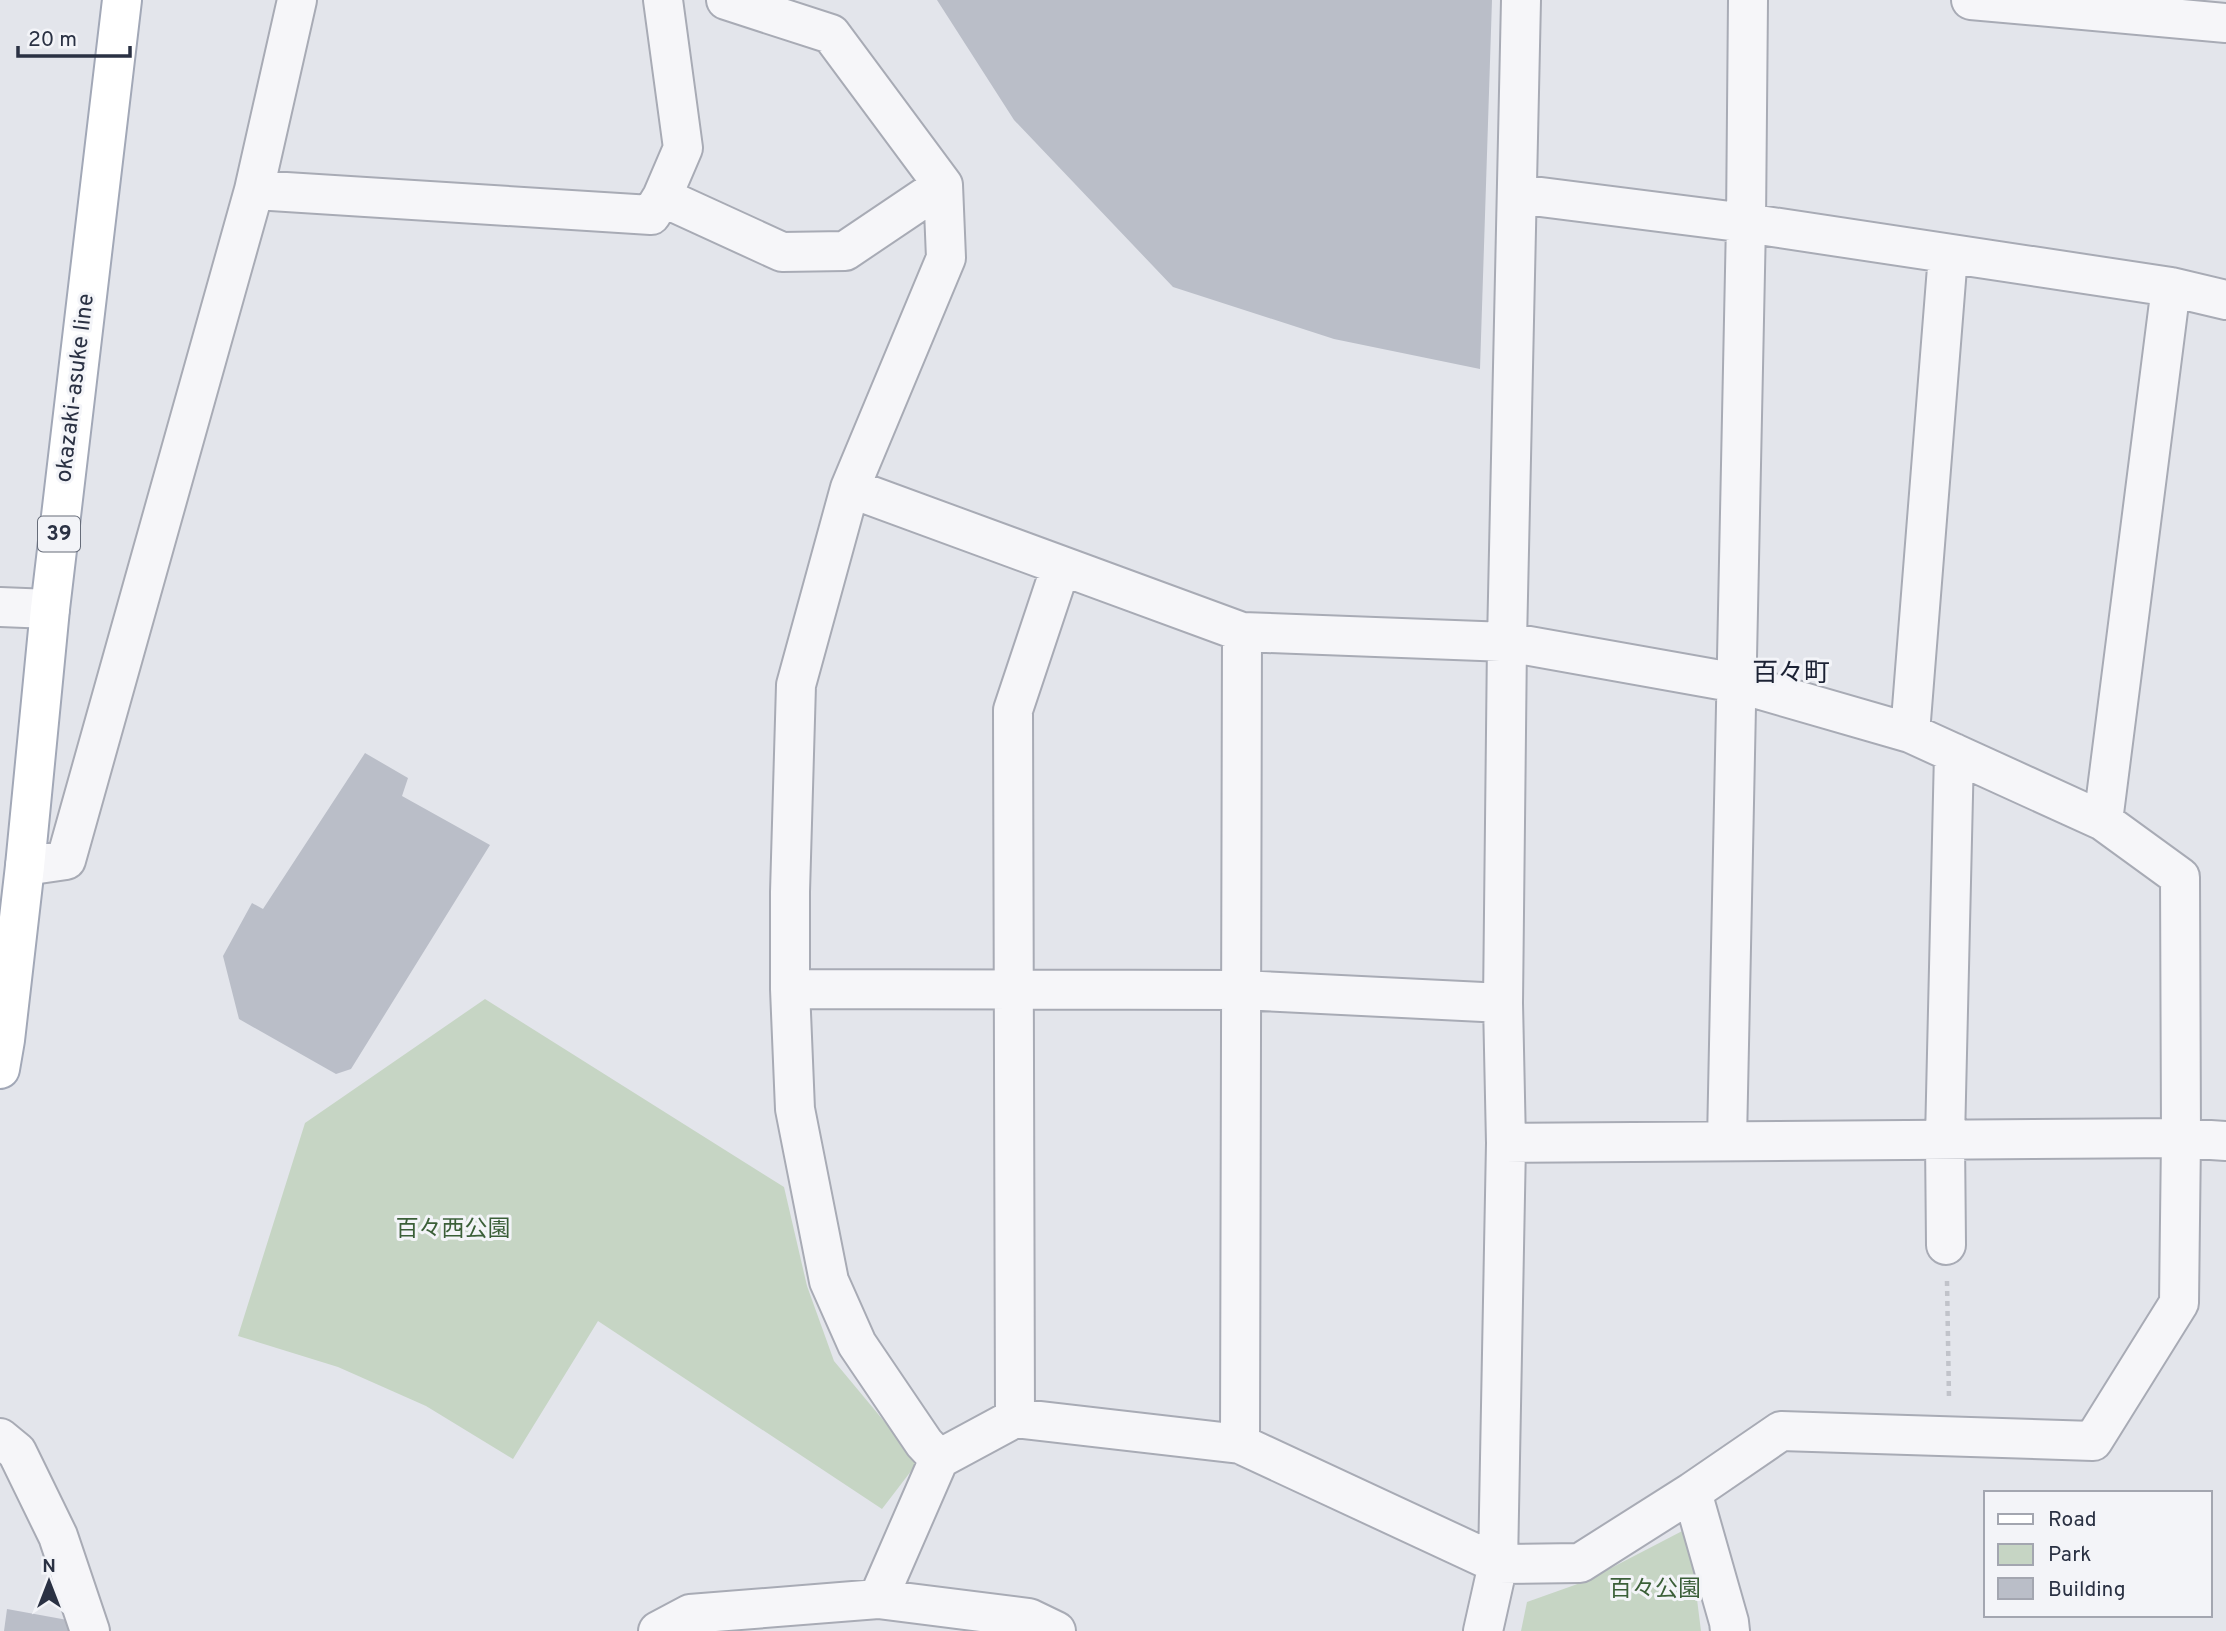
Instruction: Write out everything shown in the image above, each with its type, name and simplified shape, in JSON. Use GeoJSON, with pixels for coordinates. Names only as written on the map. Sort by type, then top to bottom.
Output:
{"type":"FeatureCollection","features":[{"type":"Feature","properties":{"kind":"main road","name":"okazaki-asuke line"},"geometry":{"type":"LineString","coordinates":[[0,1069],[25,866],[50,609],[122,0]]}},
{"type":"Feature","properties":{"kind":"street"},"geometry":{"type":"LineString","coordinates":[[25,866],[65,860],[254,190],[298,0]]}},
{"type":"Feature","properties":{"kind":"street"},"geometry":{"type":"LineString","coordinates":[[254,190],[651,215],[663,197],[683,148],[663,0]]}},
{"type":"Feature","properties":{"kind":"street"},"geometry":{"type":"LineString","coordinates":[[726,0],[831,34],[943,185],[946,258],[850,488],[796,685],[790,892],[790,989],[795,1110],[829,1281],[857,1344],[924,1443],[939,1459]]}},
{"type":"Feature","properties":{"kind":"street"},"geometry":{"type":"LineString","coordinates":[[1483,1631],[1497,1564],[1506,1143],[1503,1003],[1507,642],[1521,0]]}},
{"type":"Feature","properties":{"kind":"street"},"geometry":{"type":"LineString","coordinates":[[1727,1141],[1746,223],[1748,0]]}},
{"type":"Feature","properties":{"kind":"street"},"geometry":{"type":"LineString","coordinates":[[1970,0],[2226,23]]}},
{"type":"Feature","properties":{"kind":"street"},"geometry":{"type":"LineString","coordinates":[[663,197],[782,252],[845,251],[943,185]]}},
{"type":"Feature","properties":{"kind":"street"},"geometry":{"type":"LineString","coordinates":[[1517,194],[1746,223],[2171,287],[2226,300]]}},
{"type":"Feature","properties":{"kind":"street"},"geometry":{"type":"LineString","coordinates":[[1910,733],[1948,255]]}},
{"type":"Feature","properties":{"kind":"street"},"geometry":{"type":"LineString","coordinates":[[2103,821],[2171,287]]}},
{"type":"Feature","properties":{"kind":"street"},"geometry":{"type":"LineString","coordinates":[[850,488],[1242,632],[1507,642],[1737,683],[1910,733],[2103,821],[2180,877],[2179,1303],[2093,1441],[1781,1431],[1692,1492],[1580,1563],[1497,1564],[1240,1444],[1015,1418],[939,1459],[878,1599]]}},
{"type":"Feature","properties":{"kind":"street"},"geometry":{"type":"LineString","coordinates":[[1015,1418],[1013,710],[1061,566]]}},
{"type":"Feature","properties":{"kind":"street"},"geometry":{"type":"LineString","coordinates":[[0,607],[50,609]]}},
{"type":"Feature","properties":{"kind":"street"},"geometry":{"type":"LineString","coordinates":[[1240,1444],[1242,632]]}},
{"type":"Feature","properties":{"kind":"street"},"geometry":{"type":"LineString","coordinates":[[1946,1245],[1945,1139],[1954,753]]}},
{"type":"Feature","properties":{"kind":"street"},"geometry":{"type":"LineString","coordinates":[[790,989],[1241,990],[1503,1003]]}},
{"type":"Feature","properties":{"kind":"street"},"geometry":{"type":"LineString","coordinates":[[1506,1143],[2181,1138],[2226,1141]]}},
{"type":"Feature","properties":{"kind":"street"},"geometry":{"type":"LineString","coordinates":[[0,1438],[17,1452],[58,1536],[90,1631]]}},
{"type":"Feature","properties":{"kind":"street"},"geometry":{"type":"LineString","coordinates":[[1692,1492],[1730,1622],[1730,1631]]}},
{"type":"Feature","properties":{"kind":"street"},"geometry":{"type":"LineString","coordinates":[[658,1631],[690,1614],[878,1599],[1029,1618],[1056,1631]]}},
{"type":"Feature","properties":{"kind":"path"},"geometry":{"type":"LineString","coordinates":[[1946,1245],[1950,1436]]}},
{"type":"Feature","properties":{"kind":"green space","name":"百々西公園"},"geometry":{"type":"Polygon","coordinates":[[[485,999],[784,1187],[807,1286],[834,1361],[918,1462],[882,1509],[598,1321],[513,1459],[426,1406],[338,1367],[238,1336],[305,1123],[485,999]]]}},
{"type":"Feature","properties":{"kind":"green space","name":"百々公園"},"geometry":{"type":"Polygon","coordinates":[[[1688,1528],[1701,1631],[1521,1631],[1527,1602],[1586,1581],[1688,1528]]]}},
{"type":"Feature","properties":{"kind":"building"},"geometry":{"type":"Polygon","coordinates":[[[937,0],[1492,0],[1480,369],[1334,339],[1173,287],[1014,120],[937,0]]]}},
{"type":"Feature","properties":{"kind":"building"},"geometry":{"type":"Polygon","coordinates":[[[365,753],[408,778],[402,796],[490,845],[351,1069],[336,1074],[239,1019],[223,956],[252,903],[263,909],[365,753]]]}},
{"type":"Feature","properties":{"kind":"building"},"geometry":{"type":"Polygon","coordinates":[[[7,1609],[73,1621],[74,1631],[4,1631],[7,1609]]]}},
{"type":"Feature","properties":{"kind":"district","name":"百々町"},"geometry":{"type":"Point","coordinates":[1791,674]}}]}
